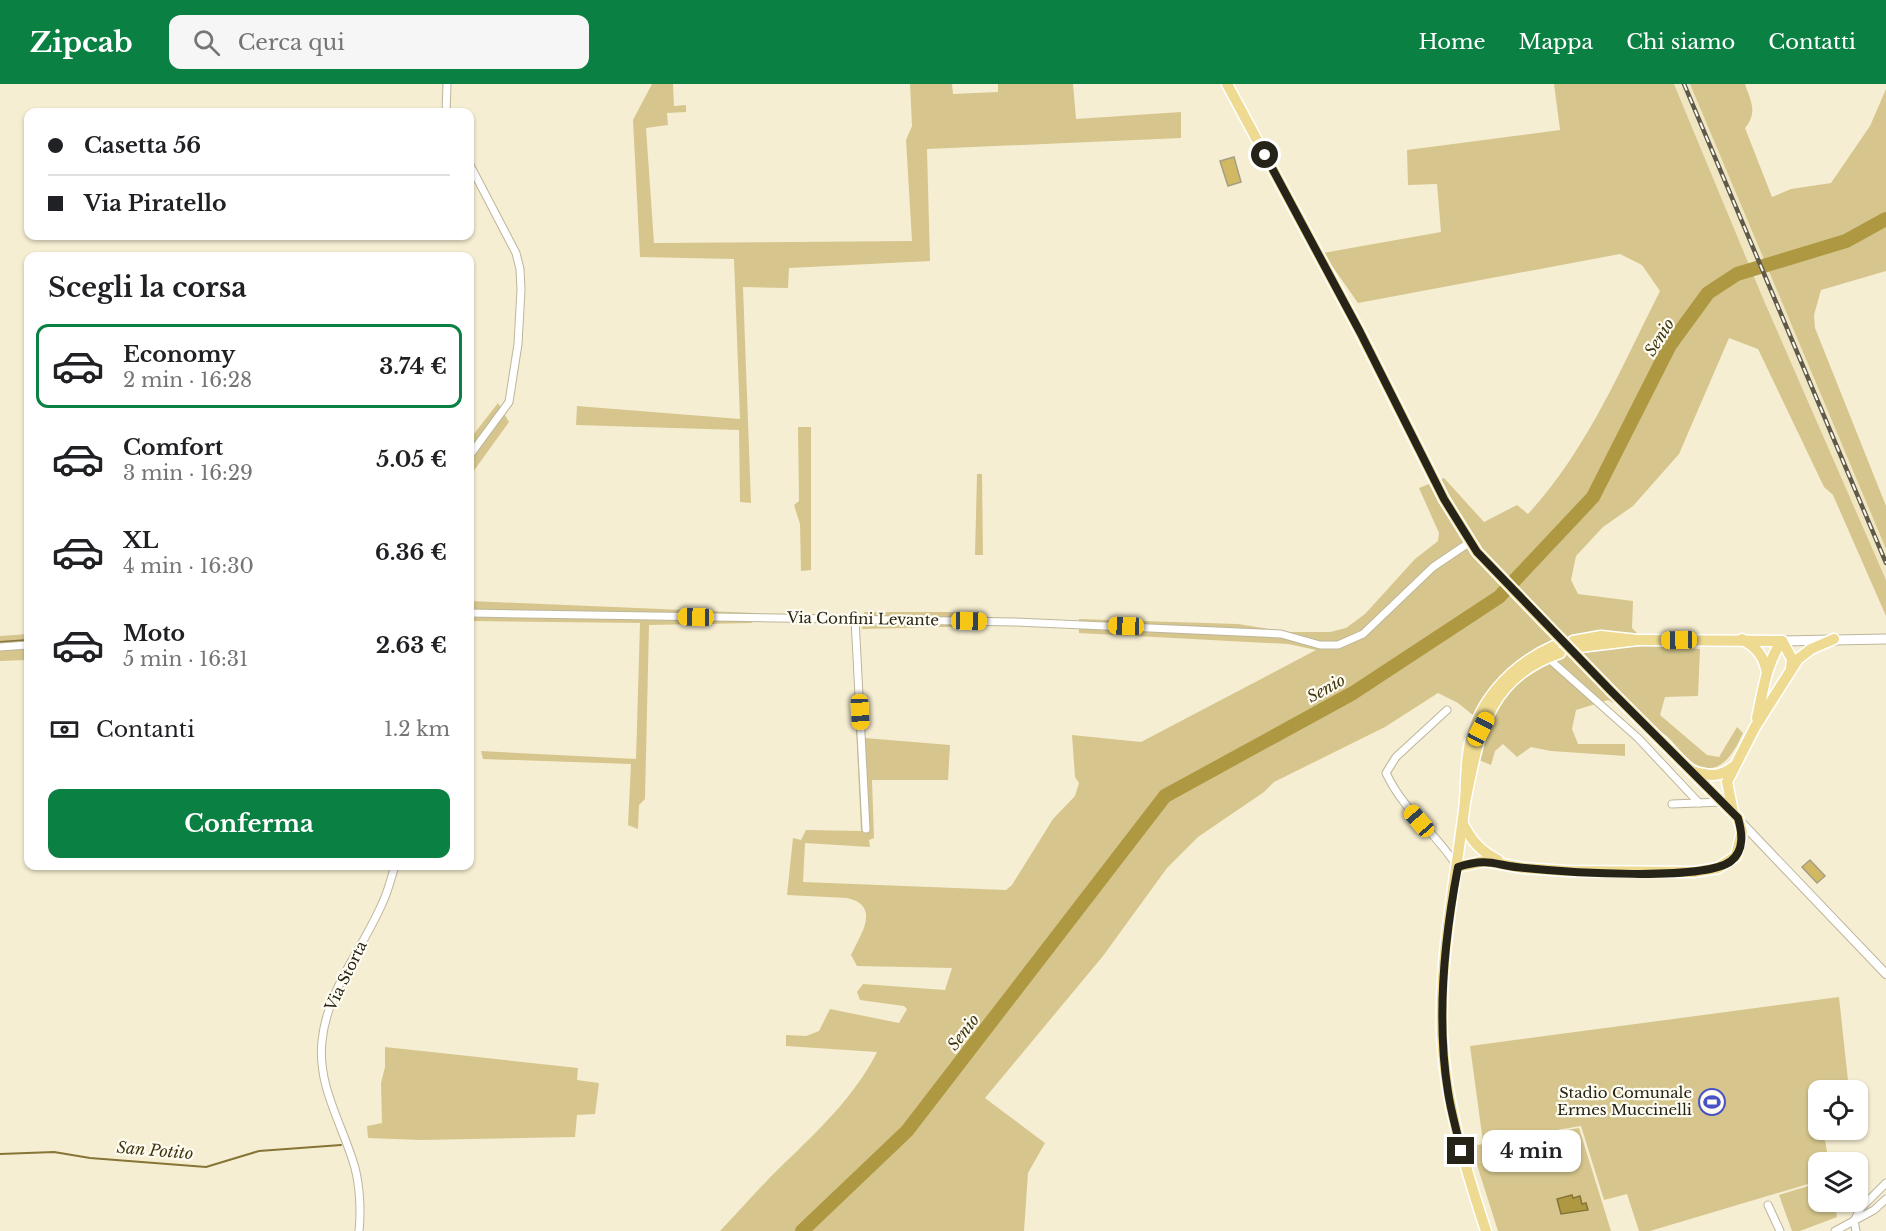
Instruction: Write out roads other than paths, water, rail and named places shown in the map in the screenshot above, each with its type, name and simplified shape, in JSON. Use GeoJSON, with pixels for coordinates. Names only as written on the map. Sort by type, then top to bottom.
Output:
{"type":"FeatureCollection","features":[{"type":"Feature","properties":{"kind":"main road"},"geometry":{"type":"LineString","coordinates":[[1227,84],[1360,332],[1444,499],[1474,547],[1611,691],[1736,817]]}},
{"type":"Feature","properties":{"kind":"main road"},"geometry":{"type":"LineString","coordinates":[[1742,639],[1755,647],[1765,661],[1767,674]]}},
{"type":"Feature","properties":{"kind":"main road"},"geometry":{"type":"LineString","coordinates":[[1458,867],[1485,861],[1523,868],[1635,872],[1694,872],[1718,868],[1736,856],[1740,846],[1742,832],[1727,782],[1735,765],[1755,727],[1798,659],[1811,649],[1834,639]]}},
{"type":"Feature","properties":{"kind":"main road"},"geometry":{"type":"LineString","coordinates":[[1577,644],[1638,640],[1886,639]]}},
{"type":"Feature","properties":{"kind":"main road"},"geometry":{"type":"LineString","coordinates":[[1782,640],[1792,659],[1791,670]]}},
{"type":"Feature","properties":{"kind":"main road"},"geometry":{"type":"LineString","coordinates":[[1755,727],[1774,651],[1782,640]]}},
{"type":"Feature","properties":{"kind":"main road"},"geometry":{"type":"LineString","coordinates":[[1465,802],[1481,729],[1492,708],[1514,680],[1557,650],[1532,657],[1505,678],[1481,712],[1473,731],[1468,754],[1463,824],[1443,985],[1442,1035],[1448,1092],[1466,1170],[1486,1231]]}},
{"type":"Feature","properties":{"kind":"main road"},"geometry":{"type":"LineString","coordinates":[[1690,770],[1710,777],[1724,773],[1735,765]]}},
{"type":"Feature","properties":{"kind":"main road"},"geometry":{"type":"LineString","coordinates":[[1463,824],[1472,842],[1483,852],[1506,864]]}},
{"type":"Feature","properties":{"kind":"street"},"geometry":{"type":"LineString","coordinates":[[446,108],[447,84]]}},
{"type":"Feature","properties":{"kind":"street"},"geometry":{"type":"LineString","coordinates":[[474,173],[516,253],[520,269],[521,290],[518,344],[509,402],[474,450]]}},
{"type":"Feature","properties":{"kind":"street","name":"Via Confini Levante"},"geometry":{"type":"LineString","coordinates":[[474,613],[1015,622],[1281,634],[1320,645],[1338,645],[1363,634],[1433,567],[1474,547]]}},
{"type":"Feature","properties":{"kind":"street"},"geometry":{"type":"LineString","coordinates":[[855,619],[866,829]]}},
{"type":"Feature","properties":{"kind":"street"},"geometry":{"type":"LineString","coordinates":[[0,646],[24,645]]}},
{"type":"Feature","properties":{"kind":"street"},"geometry":{"type":"LineString","coordinates":[[1548,658],[1638,738],[1699,803]]}},
{"type":"Feature","properties":{"kind":"street"},"geometry":{"type":"LineString","coordinates":[[1447,710],[1396,757],[1386,773],[1398,797],[1446,849],[1458,867]]}},
{"type":"Feature","properties":{"kind":"street"},"geometry":{"type":"LineString","coordinates":[[1672,804],[1722,802]]}},
{"type":"Feature","properties":{"kind":"street"},"geometry":{"type":"LineString","coordinates":[[1736,817],[1886,974]]}},
{"type":"Feature","properties":{"kind":"street","name":"Via Storta"},"geometry":{"type":"LineString","coordinates":[[359,1231],[361,1219],[355,1169],[325,1087],[322,1043],[327,1015],[337,988],[383,904],[394,870]]}},
{"type":"Feature","properties":{"kind":"street"},"geometry":{"type":"LineString","coordinates":[[1856,1231],[1854,1221],[1861,1208],[1886,1183]]}},
{"type":"Feature","properties":{"kind":"street"},"geometry":{"type":"LineString","coordinates":[[1835,1231],[1874,1210],[1886,1199]]}},
{"type":"Feature","properties":{"kind":"street"},"geometry":{"type":"LineString","coordinates":[[1768,1205],[1779,1231]]}},
{"type":"Feature","properties":{"kind":"waterway","name":"Senio"},"geometry":{"type":"LineString","coordinates":[[802,1231],[907,1131],[1165,796],[1353,693],[1499,597],[1593,497],[1670,345],[1708,293],[1737,274],[1846,241],[1886,219]]}},
{"type":"Feature","properties":{"kind":"waterway"},"geometry":{"type":"LineString","coordinates":[[0,642],[24,640]]}},
{"type":"Feature","properties":{"kind":"waterway","name":"San Potito"},"geometry":{"type":"LineString","coordinates":[[0,1154],[54,1152],[90,1158],[206,1167],[259,1151],[341,1145]]}},
{"type":"Feature","properties":{"kind":"railway"},"geometry":{"type":"LineString","coordinates":[[1684,84],[1886,563]]}},
{"type":"Feature","properties":{"kind":"place","name":"Stadio Comunale Ermes Muccinelli"},"geometry":{"type":"Point","coordinates":[1712,1102]}}]}
